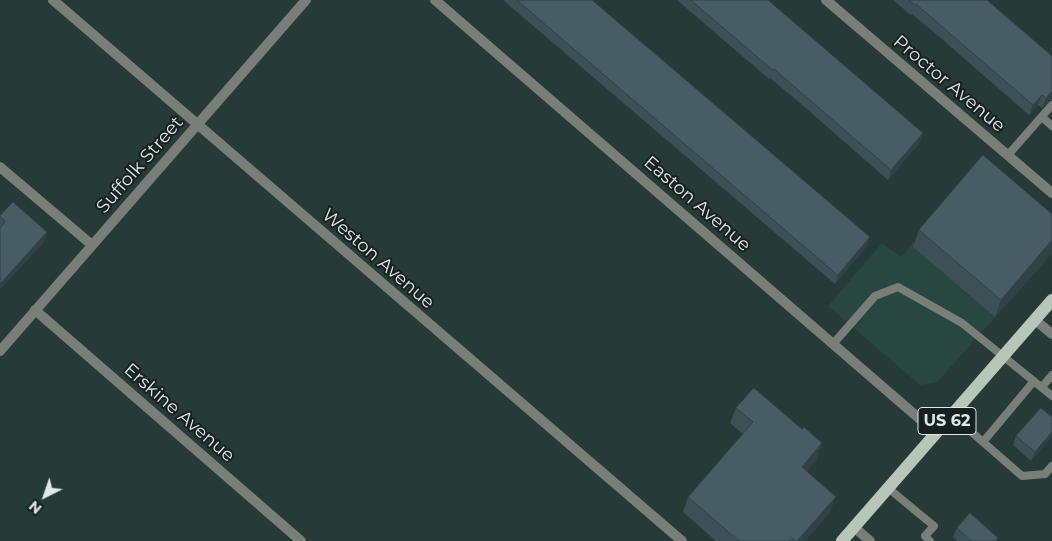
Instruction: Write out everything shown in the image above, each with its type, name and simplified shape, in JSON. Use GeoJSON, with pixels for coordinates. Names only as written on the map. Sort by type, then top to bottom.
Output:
{"type":"FeatureCollection","features":[{"type":"Feature","properties":{"kind":"main road","name":"US 62"},"geometry":{"type":"LineString","coordinates":[[842,541],[1052,300]]}},
{"type":"Feature","properties":{"kind":"street","name":"Weston Avenue"},"geometry":{"type":"LineString","coordinates":[[53,0],[682,541]]}},
{"type":"Feature","properties":{"kind":"street","name":"Suffolk Street"},"geometry":{"type":"LineString","coordinates":[[0,351],[306,0]]}},
{"type":"Feature","properties":{"kind":"street","name":"Easton Avenue"},"geometry":{"type":"LineString","coordinates":[[435,0],[936,433]]}},
{"type":"Feature","properties":{"kind":"street","name":"Proctor Avenue"},"geometry":{"type":"LineString","coordinates":[[826,0],[1052,193]]}},
{"type":"Feature","properties":{"kind":"street"},"geometry":{"type":"LineString","coordinates":[[0,167],[92,245]]}},
{"type":"Feature","properties":{"kind":"street","name":"Erskine Avenue"},"geometry":{"type":"LineString","coordinates":[[35,310],[300,541]]}},
{"type":"Feature","properties":{"kind":"street"},"geometry":{"type":"LineString","coordinates":[[1035,320],[1052,334]]}},
{"type":"Feature","properties":{"kind":"street"},"geometry":{"type":"LineString","coordinates":[[854,527],[870,541]]}},
{"type":"Feature","properties":{"kind":"lane"},"geometry":{"type":"LineString","coordinates":[[1008,155],[1052,105]]}},
{"type":"Feature","properties":{"kind":"lane"},"geometry":{"type":"LineString","coordinates":[[1042,117],[1052,126]]}},
{"type":"Feature","properties":{"kind":"lane"},"geometry":{"type":"LineString","coordinates":[[833,344],[875,296],[898,287],[962,323],[1052,396]]}},
{"type":"Feature","properties":{"kind":"lane"},"geometry":{"type":"LineString","coordinates":[[1042,387],[1052,375]]}},
{"type":"Feature","properties":{"kind":"lane"},"geometry":{"type":"LineString","coordinates":[[983,442],[1034,381]]}},
{"type":"Feature","properties":{"kind":"lane"},"geometry":{"type":"LineString","coordinates":[[952,415],[1022,476],[1045,474],[1052,466]]}},
{"type":"Feature","properties":{"kind":"lane"},"geometry":{"type":"LineString","coordinates":[[888,488],[934,526],[925,536],[930,541]]}},
{"type":"Feature","properties":{"kind":"shaded area"},"geometry":{"type":"Polygon","coordinates":[[[976,166],[1052,230],[1052,254],[937,382],[920,385],[828,306],[882,243],[901,257],[976,166]]]}},
{"type":"Feature","properties":{"kind":"building"},"geometry":{"type":"Polygon","coordinates":[[[517,0],[592,0],[870,237],[838,275],[517,0]]]}},
{"type":"Feature","properties":{"kind":"building"},"geometry":{"type":"Polygon","coordinates":[[[691,0],[768,0],[923,133],[891,170],[691,0]]]}},
{"type":"Feature","properties":{"kind":"building"},"geometry":{"type":"Polygon","coordinates":[[[909,0],[987,0],[1052,56],[1052,91],[1046,98],[1042,95],[1033,105],[909,0]]]}},
{"type":"Feature","properties":{"kind":"building"},"geometry":{"type":"Polygon","coordinates":[[[983,155],[1052,214],[1052,240],[1001,300],[919,230],[983,155]]]}},
{"type":"Feature","properties":{"kind":"building"},"geometry":{"type":"Polygon","coordinates":[[[13,202],[47,232],[0,284],[0,228],[5,222],[0,216],[13,202]]]}},
{"type":"Feature","properties":{"kind":"building"},"geometry":{"type":"Polygon","coordinates":[[[754,388],[802,429],[804,427],[822,443],[802,467],[836,497],[797,541],[792,538],[789,541],[739,541],[688,497],[753,422],[736,408],[754,388]]]}},
{"type":"Feature","properties":{"kind":"building"},"geometry":{"type":"Polygon","coordinates":[[[1041,408],[1052,417],[1052,432],[1035,452],[1016,436],[1041,408]]]}},
{"type":"Feature","properties":{"kind":"building"},"geometry":{"type":"Polygon","coordinates":[[[970,513],[998,538],[996,541],[971,541],[957,528],[970,513]]]}}]}
